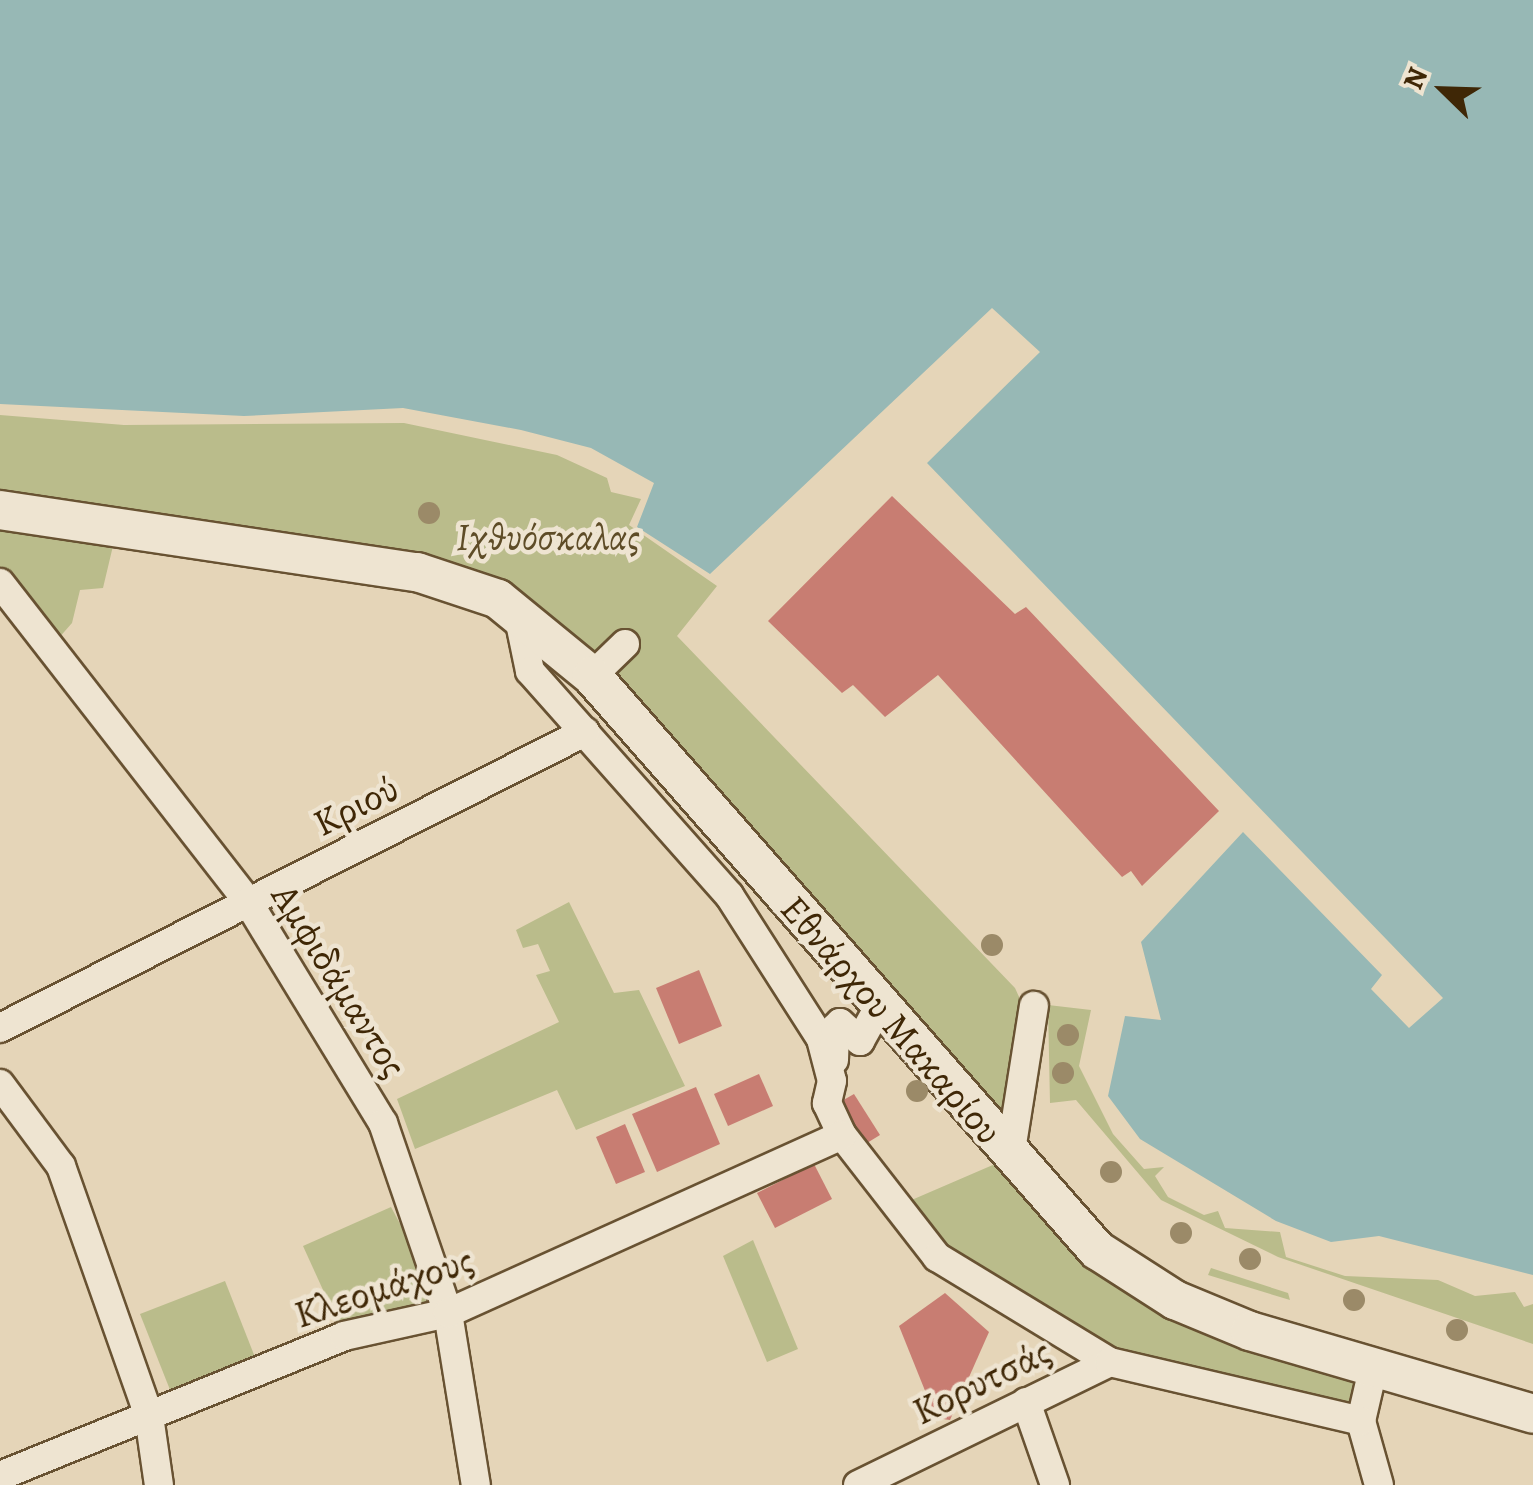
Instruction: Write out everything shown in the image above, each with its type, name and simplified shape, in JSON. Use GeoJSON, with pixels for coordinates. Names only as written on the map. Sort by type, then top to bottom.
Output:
{"type":"FeatureCollection","features":[{"type":"Feature","properties":{"kind":"street","name":"Εθνάρχου Μακαρίου"},"geometry":{"type":"LineString","coordinates":[[0,510],[466,586],[519,618],[592,676],[878,1009],[1097,1250],[1175,1300],[1373,1369],[1533,1414]]}},
{"type":"Feature","properties":{"kind":"street","name":"Αμφιδάμαντος"},"geometry":{"type":"LineString","coordinates":[[0,583],[248,902],[383,1123],[448,1314],[476,1485]]}},
{"type":"Feature","properties":{"kind":"street"},"geometry":{"type":"LineString","coordinates":[[519,618],[530,670],[729,895],[821,1039],[828,1070],[826,1103],[842,1136],[936,1256],[1110,1362]]}},
{"type":"Feature","properties":{"kind":"street"},"geometry":{"type":"LineString","coordinates":[[592,676],[625,644]]}},
{"type":"Feature","properties":{"kind":"street","name":"Κριού"},"geometry":{"type":"LineString","coordinates":[[0,1028],[585,732]]}},
{"type":"Feature","properties":{"kind":"street"},"geometry":{"type":"LineString","coordinates":[[1010,1157],[1034,1006]]}},
{"type":"Feature","properties":{"kind":"street"},"geometry":{"type":"LineString","coordinates":[[828,1070],[840,1053],[835,1028],[840,1023],[860,1041],[878,1009]]}},
{"type":"Feature","properties":{"kind":"street"},"geometry":{"type":"LineString","coordinates":[[0,1084],[61,1166],[149,1416],[159,1485]]}},
{"type":"Feature","properties":{"kind":"street","name":"Κλεομάχους"},"geometry":{"type":"LineString","coordinates":[[0,1476],[344,1336],[448,1314],[842,1136]]}},
{"type":"Feature","properties":{"kind":"street","name":"Κορυτσάς"},"geometry":{"type":"LineString","coordinates":[[858,1485],[1110,1362],[1142,1363],[1361,1422]]}},
{"type":"Feature","properties":{"kind":"street"},"geometry":{"type":"LineString","coordinates":[[1373,1369],[1361,1422],[1379,1485]]}},
{"type":"Feature","properties":{"kind":"street"},"geometry":{"type":"LineString","coordinates":[[1026,1402],[1055,1485]]}},
{"type":"Feature","properties":{"kind":"green space","name":"Ιχθυόσκαλας"},"geometry":{"type":"Polygon","coordinates":[[[0,415],[124,425],[404,423],[557,455],[607,478],[611,492],[641,499],[629,525],[717,586],[677,636],[1015,988],[1031,1023],[1010,1158],[1097,1250],[1373,1369],[1361,1421],[1142,1363],[937,1257],[900,1205],[1009,1158],[498,599],[117,529],[103,588],[80,590],[72,623],[50,648],[0,583],[0,415]]]}},
{"type":"Feature","properties":{"kind":"green space"},"geometry":{"type":"Polygon","coordinates":[[[569,902],[614,993],[639,990],[685,1086],[576,1130],[557,1090],[415,1149],[397,1099],[559,1022],[536,975],[550,971],[538,944],[523,948],[516,930],[569,902]]]}},
{"type":"Feature","properties":{"kind":"green space"},"geometry":{"type":"Polygon","coordinates":[[[1048,1005],[1091,1010],[1079,1066],[1113,1134],[1144,1169],[1164,1167],[1155,1176],[1168,1197],[1204,1215],[1218,1211],[1225,1228],[1280,1232],[1286,1257],[1345,1276],[1438,1280],[1475,1296],[1515,1292],[1524,1307],[1533,1304],[1533,1344],[1278,1257],[1161,1200],[1076,1100],[1050,1103],[1048,1005]]]}},
{"type":"Feature","properties":{"kind":"green space"},"geometry":{"type":"Polygon","coordinates":[[[391,1207],[448,1313],[344,1336],[303,1246],[391,1207]]]}},
{"type":"Feature","properties":{"kind":"green space"},"geometry":{"type":"Polygon","coordinates":[[[753,1240],[798,1349],[767,1362],[723,1256],[753,1240]]]}},
{"type":"Feature","properties":{"kind":"green space"},"geometry":{"type":"Polygon","coordinates":[[[1211,1268],[1288,1293],[1290,1300],[1208,1275],[1211,1268]]]}},
{"type":"Feature","properties":{"kind":"green space"},"geometry":{"type":"Polygon","coordinates":[[[225,1281],[260,1370],[176,1405],[140,1314],[225,1281]]]}},
{"type":"Feature","properties":{"kind":"water"},"geometry":{"type":"Polygon","coordinates":[[[0,0],[1533,0],[1533,1275],[1379,1236],[1331,1242],[1276,1221],[1140,1139],[1108,1096],[1125,1016],[1161,1020],[1141,942],[1243,832],[1382,975],[1371,989],[1409,1028],[1443,998],[927,463],[1040,352],[992,308],[710,574],[637,527],[654,483],[591,448],[521,430],[403,408],[244,416],[0,404],[0,0]]]}},
{"type":"Feature","properties":{"kind":"building"},"geometry":{"type":"Polygon","coordinates":[[[892,496],[1015,614],[1026,607],[1219,811],[1142,886],[1131,871],[1122,877],[938,675],[885,717],[853,685],[842,693],[768,621],[892,496]]]}},
{"type":"Feature","properties":{"kind":"building"},"geometry":{"type":"Polygon","coordinates":[[[699,970],[722,1026],[679,1044],[656,988],[699,970]]]}},
{"type":"Feature","properties":{"kind":"building"},"geometry":{"type":"Polygon","coordinates":[[[759,1074],[773,1106],[728,1126],[714,1094],[759,1074]]]}},
{"type":"Feature","properties":{"kind":"building"},"geometry":{"type":"Polygon","coordinates":[[[696,1087],[720,1144],[657,1172],[632,1114],[696,1087]]]}},
{"type":"Feature","properties":{"kind":"building"},"geometry":{"type":"Polygon","coordinates":[[[854,1094],[880,1135],[867,1143],[840,1102],[854,1094]]]}},
{"type":"Feature","properties":{"kind":"building"},"geometry":{"type":"Polygon","coordinates":[[[625,1124],[645,1172],[616,1184],[596,1137],[625,1124]]]}},
{"type":"Feature","properties":{"kind":"building"},"geometry":{"type":"Polygon","coordinates":[[[814,1164],[832,1199],[775,1228],[757,1193],[814,1164]]]}},
{"type":"Feature","properties":{"kind":"building"},"geometry":{"type":"Polygon","coordinates":[[[945,1293],[989,1332],[950,1420],[936,1418],[899,1326],[945,1293]]]}}]}
